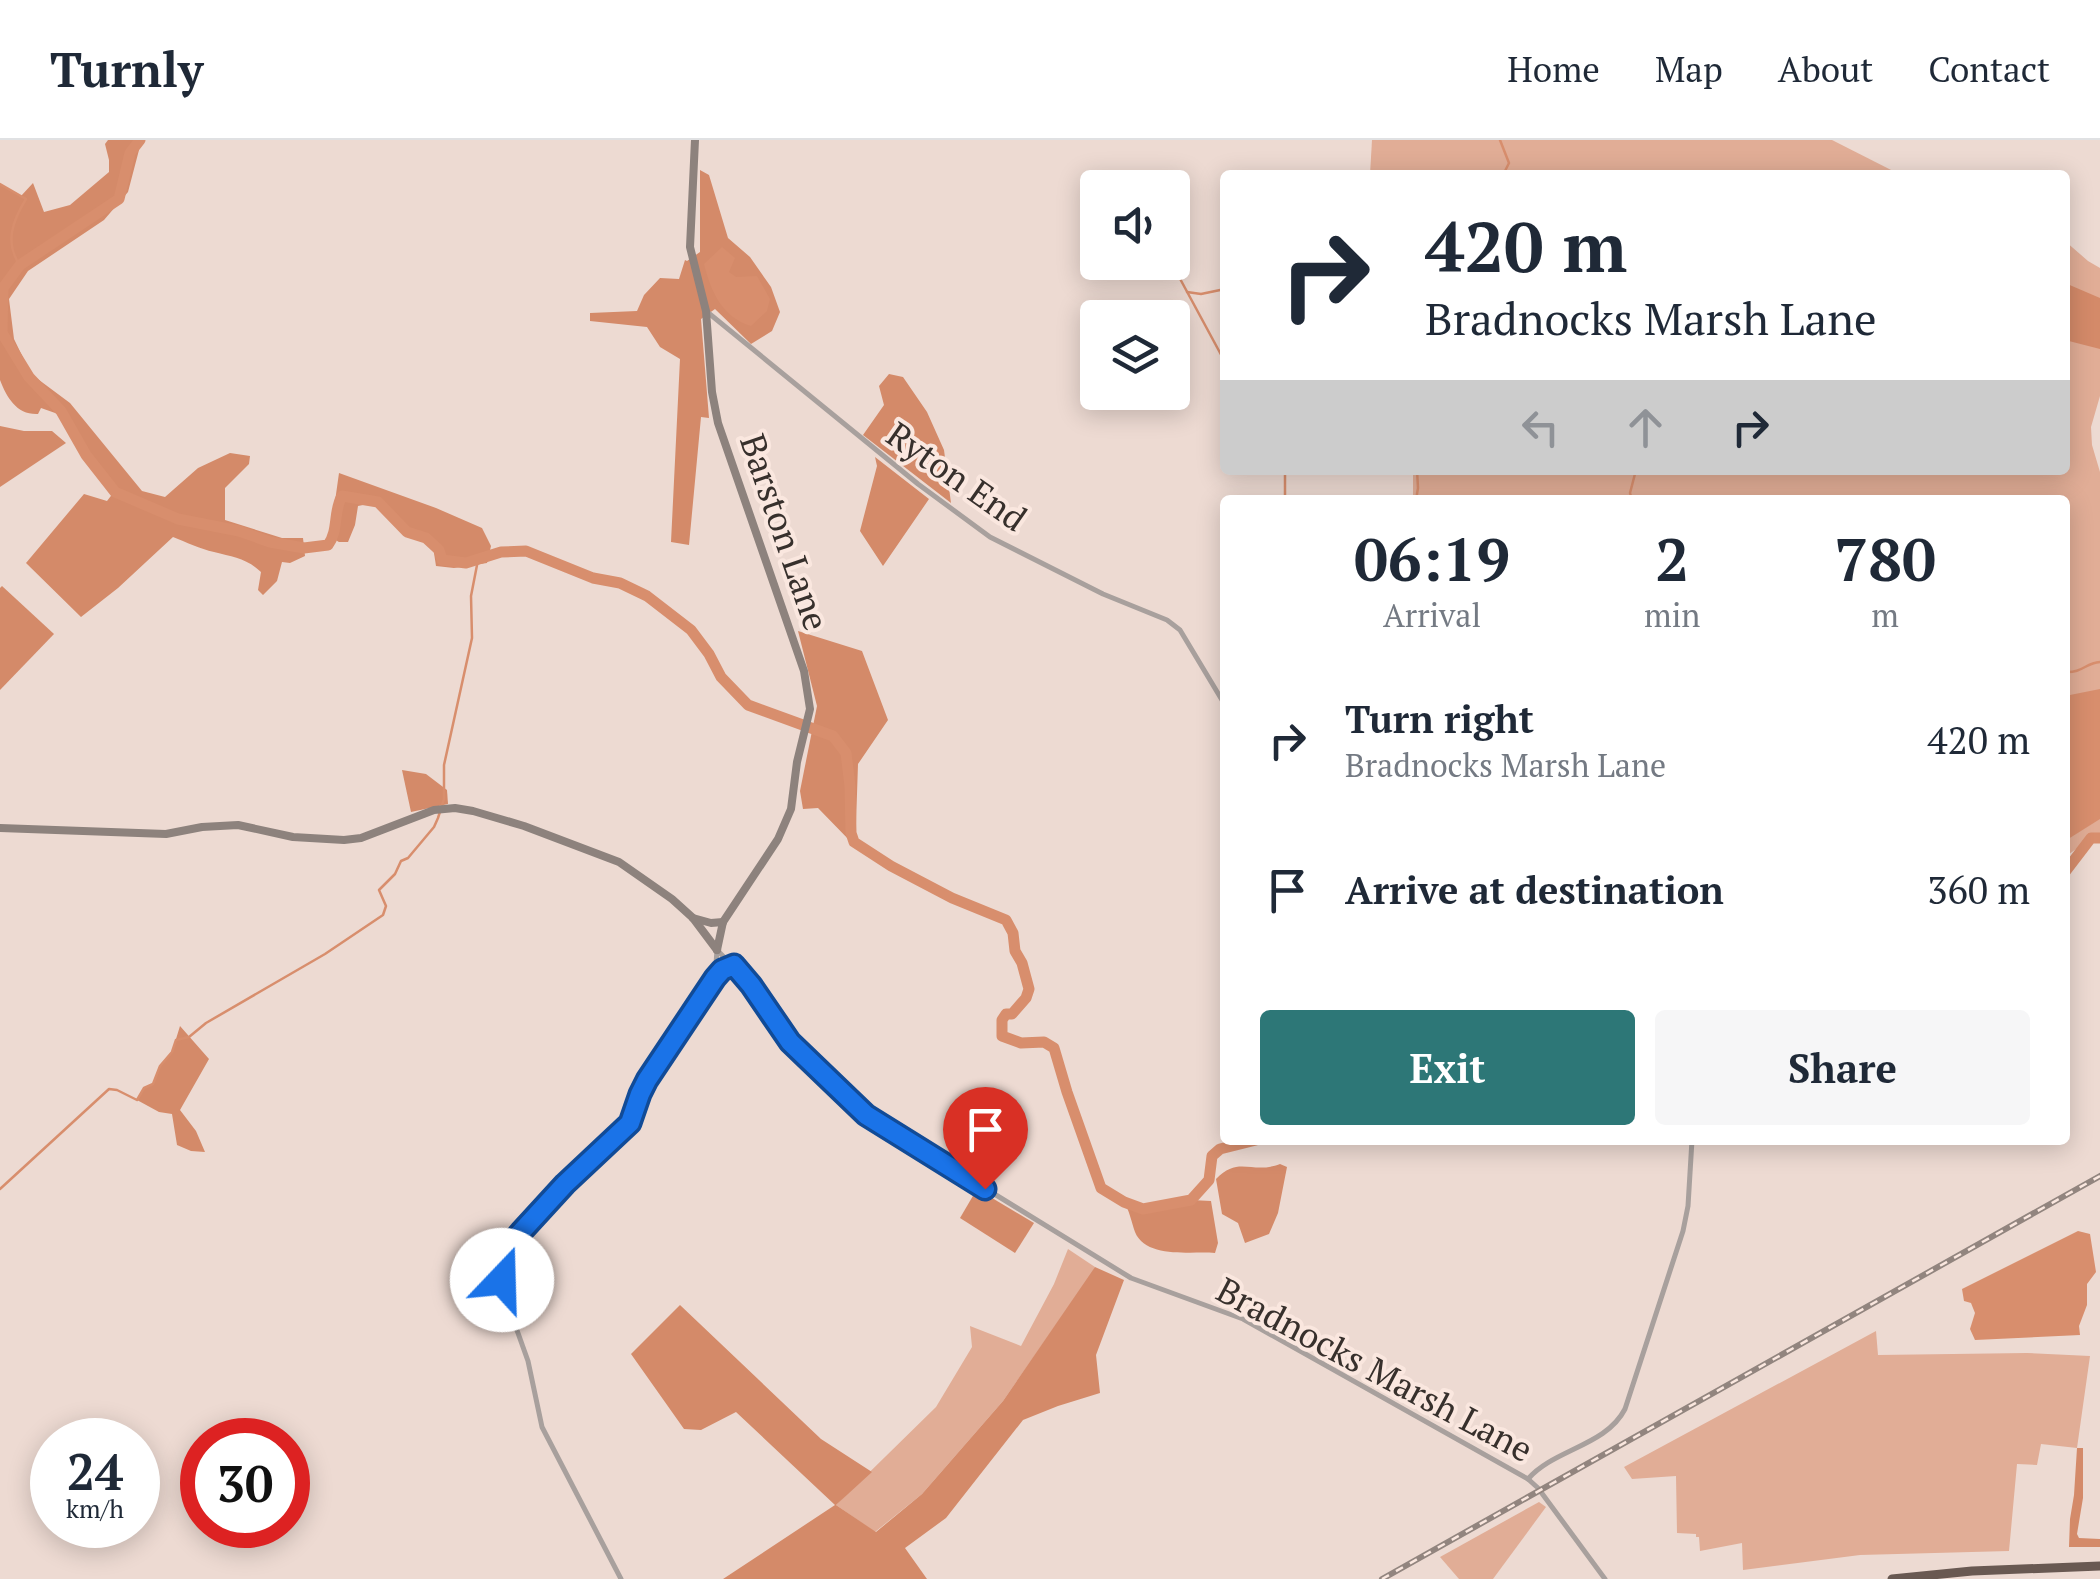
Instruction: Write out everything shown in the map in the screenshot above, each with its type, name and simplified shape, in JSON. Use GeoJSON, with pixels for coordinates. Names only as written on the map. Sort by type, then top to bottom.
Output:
{"type":"FeatureCollection","features":[{"type":"Feature","properties":{"kind":"highway"},"geometry":{"type":"LineString","coordinates":[[1892,1579],[2100,1566]]}},
{"type":"Feature","properties":{"kind":"street","name":"Barston Lane"},"geometry":{"type":"LineString","coordinates":[[696,140],[690,247],[706,311],[718,423],[804,671],[810,709],[794,800],[784,828],[724,922],[718,950]]}},
{"type":"Feature","properties":{"kind":"street","name":"Ryton End"},"geometry":{"type":"LineString","coordinates":[[706,311],[918,484],[990,537],[1103,594],[1168,620],[1180,630],[1220,697]]}},
{"type":"Feature","properties":{"kind":"street"},"geometry":{"type":"LineString","coordinates":[[0,828],[166,834],[238,825],[294,837],[344,840],[360,838],[434,810],[473,811],[605,855],[637,873],[672,898],[718,950],[715,978]]}},
{"type":"Feature","properties":{"kind":"street"},"geometry":{"type":"LineString","coordinates":[[693,918],[724,922]]}},
{"type":"Feature","properties":{"kind":"street","name":"Bradnocks Marsh Lane"},"geometry":{"type":"LineString","coordinates":[[718,950],[751,985],[790,1042],[866,1115],[1130,1278],[1243,1319],[1528,1479],[1606,1579]]}},
{"type":"Feature","properties":{"kind":"street"},"geometry":{"type":"LineString","coordinates":[[621,1579],[542,1427],[528,1362],[504,1294],[502,1269],[510,1245],[521,1232],[630,1123],[647,1080],[715,978],[734,965]]}},
{"type":"Feature","properties":{"kind":"street"},"geometry":{"type":"LineString","coordinates":[[1528,1479],[1541,1467],[1612,1427],[1625,1410],[1683,1231],[1692,1145]]}},
{"type":"Feature","properties":{"kind":"shaded area"},"geometry":{"type":"Polygon","coordinates":[[[108,140],[136,140],[139,150],[128,192],[104,220],[28,271],[9,299],[14,339],[31,374],[70,403],[142,491],[165,497],[198,468],[230,453],[250,456],[249,464],[225,488],[225,520],[282,538],[303,538],[305,556],[282,562],[277,581],[263,595],[258,590],[261,572],[250,564],[173,537],[81,617],[26,563],[84,494],[107,501],[117,488],[58,414],[41,408],[38,414],[24,412],[10,399],[0,380],[0,184],[21,196],[33,183],[44,212],[70,205],[109,172],[105,144],[108,140]]]}},
{"type":"Feature","properties":{"kind":"shaded area"},"geometry":{"type":"Polygon","coordinates":[[[1372,140],[1832,140],[1891,170],[1370,170],[1372,140]]]}},
{"type":"Feature","properties":{"kind":"shaded area"},"geometry":{"type":"Polygon","coordinates":[[[700,170],[709,175],[728,238],[750,257],[771,287],[780,312],[772,331],[751,344],[715,309],[701,319],[709,418],[701,417],[689,545],[671,542],[680,359],[660,347],[647,327],[590,321],[590,313],[637,311],[644,295],[660,278],[679,279],[685,260],[700,252],[700,170]]]}},
{"type":"Feature","properties":{"kind":"shaded area"},"geometry":{"type":"Polygon","coordinates":[[[2070,245],[2100,268],[2100,396],[2091,427],[2100,472],[2100,838],[2090,839],[2070,853],[2070,495],[1413,495],[1413,475],[2070,475],[2070,245]]]}},
{"type":"Feature","properties":{"kind":"shaded area"},"geometry":{"type":"Polygon","coordinates":[[[722,247],[735,258],[729,272],[736,277],[757,276],[770,299],[767,311],[751,326],[725,310],[710,284],[704,264],[722,247]]]}},
{"type":"Feature","properties":{"kind":"shaded area"},"geometry":{"type":"Polygon","coordinates":[[[2070,285],[2100,298],[2100,349],[2070,341],[2070,285]]]}},
{"type":"Feature","properties":{"kind":"shaded area"},"geometry":{"type":"Polygon","coordinates":[[[889,374],[903,377],[927,412],[944,450],[951,503],[863,435],[884,405],[879,386],[889,374]]]}},
{"type":"Feature","properties":{"kind":"shaded area"},"geometry":{"type":"Polygon","coordinates":[[[0,426],[52,431],[66,443],[0,487],[0,426]]]}},
{"type":"Feature","properties":{"kind":"shaded area"},"geometry":{"type":"Polygon","coordinates":[[[875,457],[929,499],[883,566],[860,531],[877,466],[875,457]]]}},
{"type":"Feature","properties":{"kind":"shaded area"},"geometry":{"type":"Polygon","coordinates":[[[339,473],[482,528],[491,546],[487,563],[454,568],[436,566],[432,540],[419,532],[407,532],[378,502],[358,506],[348,542],[330,537],[339,473]]]}},
{"type":"Feature","properties":{"kind":"shaded area"},"geometry":{"type":"Polygon","coordinates":[[[0,588],[54,634],[0,690],[0,588]]]}},
{"type":"Feature","properties":{"kind":"shaded area"},"geometry":{"type":"Polygon","coordinates":[[[798,631],[862,651],[888,720],[858,764],[853,844],[818,808],[803,809],[800,791],[817,706],[798,631]]]}},
{"type":"Feature","properties":{"kind":"shaded area"},"geometry":{"type":"Polygon","coordinates":[[[2100,689],[2100,819],[2070,838],[2070,695],[2100,689]]]}},
{"type":"Feature","properties":{"kind":"shaded area"},"geometry":{"type":"Polygon","coordinates":[[[402,770],[426,774],[447,790],[448,804],[411,812],[402,770]]]}},
{"type":"Feature","properties":{"kind":"shaded area"},"geometry":{"type":"Polygon","coordinates":[[[180,1026],[209,1059],[180,1110],[196,1131],[205,1152],[177,1145],[172,1114],[137,1100],[144,1088],[153,1084],[160,1066],[172,1052],[180,1026]]]}},
{"type":"Feature","properties":{"kind":"shaded area"},"geometry":{"type":"Polygon","coordinates":[[[1280,1164],[1287,1167],[1278,1213],[1269,1234],[1245,1243],[1238,1223],[1222,1214],[1216,1179],[1232,1168],[1280,1164]]]}},
{"type":"Feature","properties":{"kind":"shaded area"},"geometry":{"type":"Polygon","coordinates":[[[977,1189],[1034,1223],[1015,1253],[960,1218],[977,1189]]]}},
{"type":"Feature","properties":{"kind":"shaded area"},"geometry":{"type":"Polygon","coordinates":[[[1191,1200],[1211,1201],[1218,1243],[1215,1253],[1170,1252],[1149,1246],[1135,1232],[1124,1202],[1143,1209],[1191,1200]]]}},
{"type":"Feature","properties":{"kind":"shaded area"},"geometry":{"type":"Polygon","coordinates":[[[2078,1231],[2090,1234],[2096,1272],[2087,1284],[2080,1335],[1975,1340],[1970,1329],[1975,1313],[1971,1303],[1964,1301],[1962,1289],[2078,1231]]]}},
{"type":"Feature","properties":{"kind":"shaded area"},"geometry":{"type":"Polygon","coordinates":[[[1068,1249],[1094,1270],[1003,1401],[922,1494],[875,1532],[836,1505],[936,1407],[972,1347],[970,1326],[1021,1346],[1068,1249]]]}},
{"type":"Feature","properties":{"kind":"shaded area"},"geometry":{"type":"Polygon","coordinates":[[[1095,1267],[1124,1280],[1096,1355],[1100,1393],[1023,1420],[946,1518],[905,1548],[927,1579],[723,1579],[835,1505],[736,1412],[701,1430],[684,1429],[631,1354],[680,1305],[821,1439],[872,1472],[836,1505],[876,1532],[922,1494],[1003,1401],[1095,1267]]]}},
{"type":"Feature","properties":{"kind":"shaded area"},"geometry":{"type":"Polygon","coordinates":[[[1876,1331],[1878,1355],[2090,1356],[2077,1448],[2041,1444],[2037,1465],[2017,1464],[2009,1551],[1860,1555],[1743,1570],[1742,1543],[1700,1551],[1696,1534],[1677,1533],[1676,1476],[1632,1479],[1624,1467],[1876,1331]]]}},
{"type":"Feature","properties":{"kind":"shaded area"},"geometry":{"type":"Polygon","coordinates":[[[2077,1448],[2083,1448],[2083,1498],[2077,1534],[2079,1538],[2100,1539],[2100,1547],[2069,1547],[2077,1448]]]}},
{"type":"Feature","properties":{"kind":"shaded area"},"geometry":{"type":"Polygon","coordinates":[[[1539,1502],[1546,1507],[1493,1579],[1459,1579],[1440,1557],[1539,1502]]]}},
{"type":"Feature","properties":{"kind":"waterway"},"geometry":{"type":"LineString","coordinates":[[140,140],[130,153],[119,199],[20,265],[3,288],[2,333],[29,377],[61,411],[86,455],[115,492],[178,519],[304,548],[328,545],[342,496],[378,502],[407,532],[426,538],[439,550],[442,560],[466,563],[501,552],[526,551],[647,596],[691,630],[721,677],[748,705],[833,736],[846,753],[854,842],[952,898],[1006,920],[1029,989],[1026,998],[1002,1020],[1002,1036],[1021,1043],[1044,1042],[1054,1048],[1101,1188],[1143,1209],[1191,1200],[1209,1180],[1212,1156],[1220,1149],[1236,1145]]}},
{"type":"Feature","properties":{"kind":"waterway"},"geometry":{"type":"LineString","coordinates":[[1500,140],[1509,163],[1506,170]]}},
{"type":"Feature","properties":{"kind":"waterway"},"geometry":{"type":"LineString","coordinates":[[0,184],[26,199],[11,240],[20,265]]}},
{"type":"Feature","properties":{"kind":"waterway"},"geometry":{"type":"LineString","coordinates":[[1181,280],[1220,353]]}},
{"type":"Feature","properties":{"kind":"waterway"},"geometry":{"type":"LineString","coordinates":[[1187,292],[1220,290]]}},
{"type":"Feature","properties":{"kind":"waterway"},"geometry":{"type":"LineString","coordinates":[[1285,475],[1285,495]]}},
{"type":"Feature","properties":{"kind":"waterway"},"geometry":{"type":"LineString","coordinates":[[1417,475],[1417,495]]}},
{"type":"Feature","properties":{"kind":"waterway"},"geometry":{"type":"LineString","coordinates":[[1631,495],[1635,475]]}},
{"type":"Feature","properties":{"kind":"waterway"},"geometry":{"type":"LineString","coordinates":[[0,1189],[109,1089],[137,1100],[144,1088],[153,1084],[176,1040],[189,1037],[383,915],[386,906],[379,890],[434,827],[444,799],[444,765],[472,638],[471,596],[478,560]]}},
{"type":"Feature","properties":{"kind":"waterway"},"geometry":{"type":"LineString","coordinates":[[2070,672],[2100,662]]}},
{"type":"Feature","properties":{"kind":"waterway"},"geometry":{"type":"LineString","coordinates":[[2070,865],[2091,838],[2100,838]]}},
{"type":"Feature","properties":{"kind":"railway"},"geometry":{"type":"LineString","coordinates":[[1382,1579],[2100,1176]]}},
{"type":"Feature","properties":{"kind":"route"},"geometry":{"type":"LineString","coordinates":[[502,1280],[510,1245],[555,1194],[630,1123],[640,1094],[664,1053],[715,978],[734,965],[790,1042],[832,1085],[866,1115],[985,1189]]}}]}
